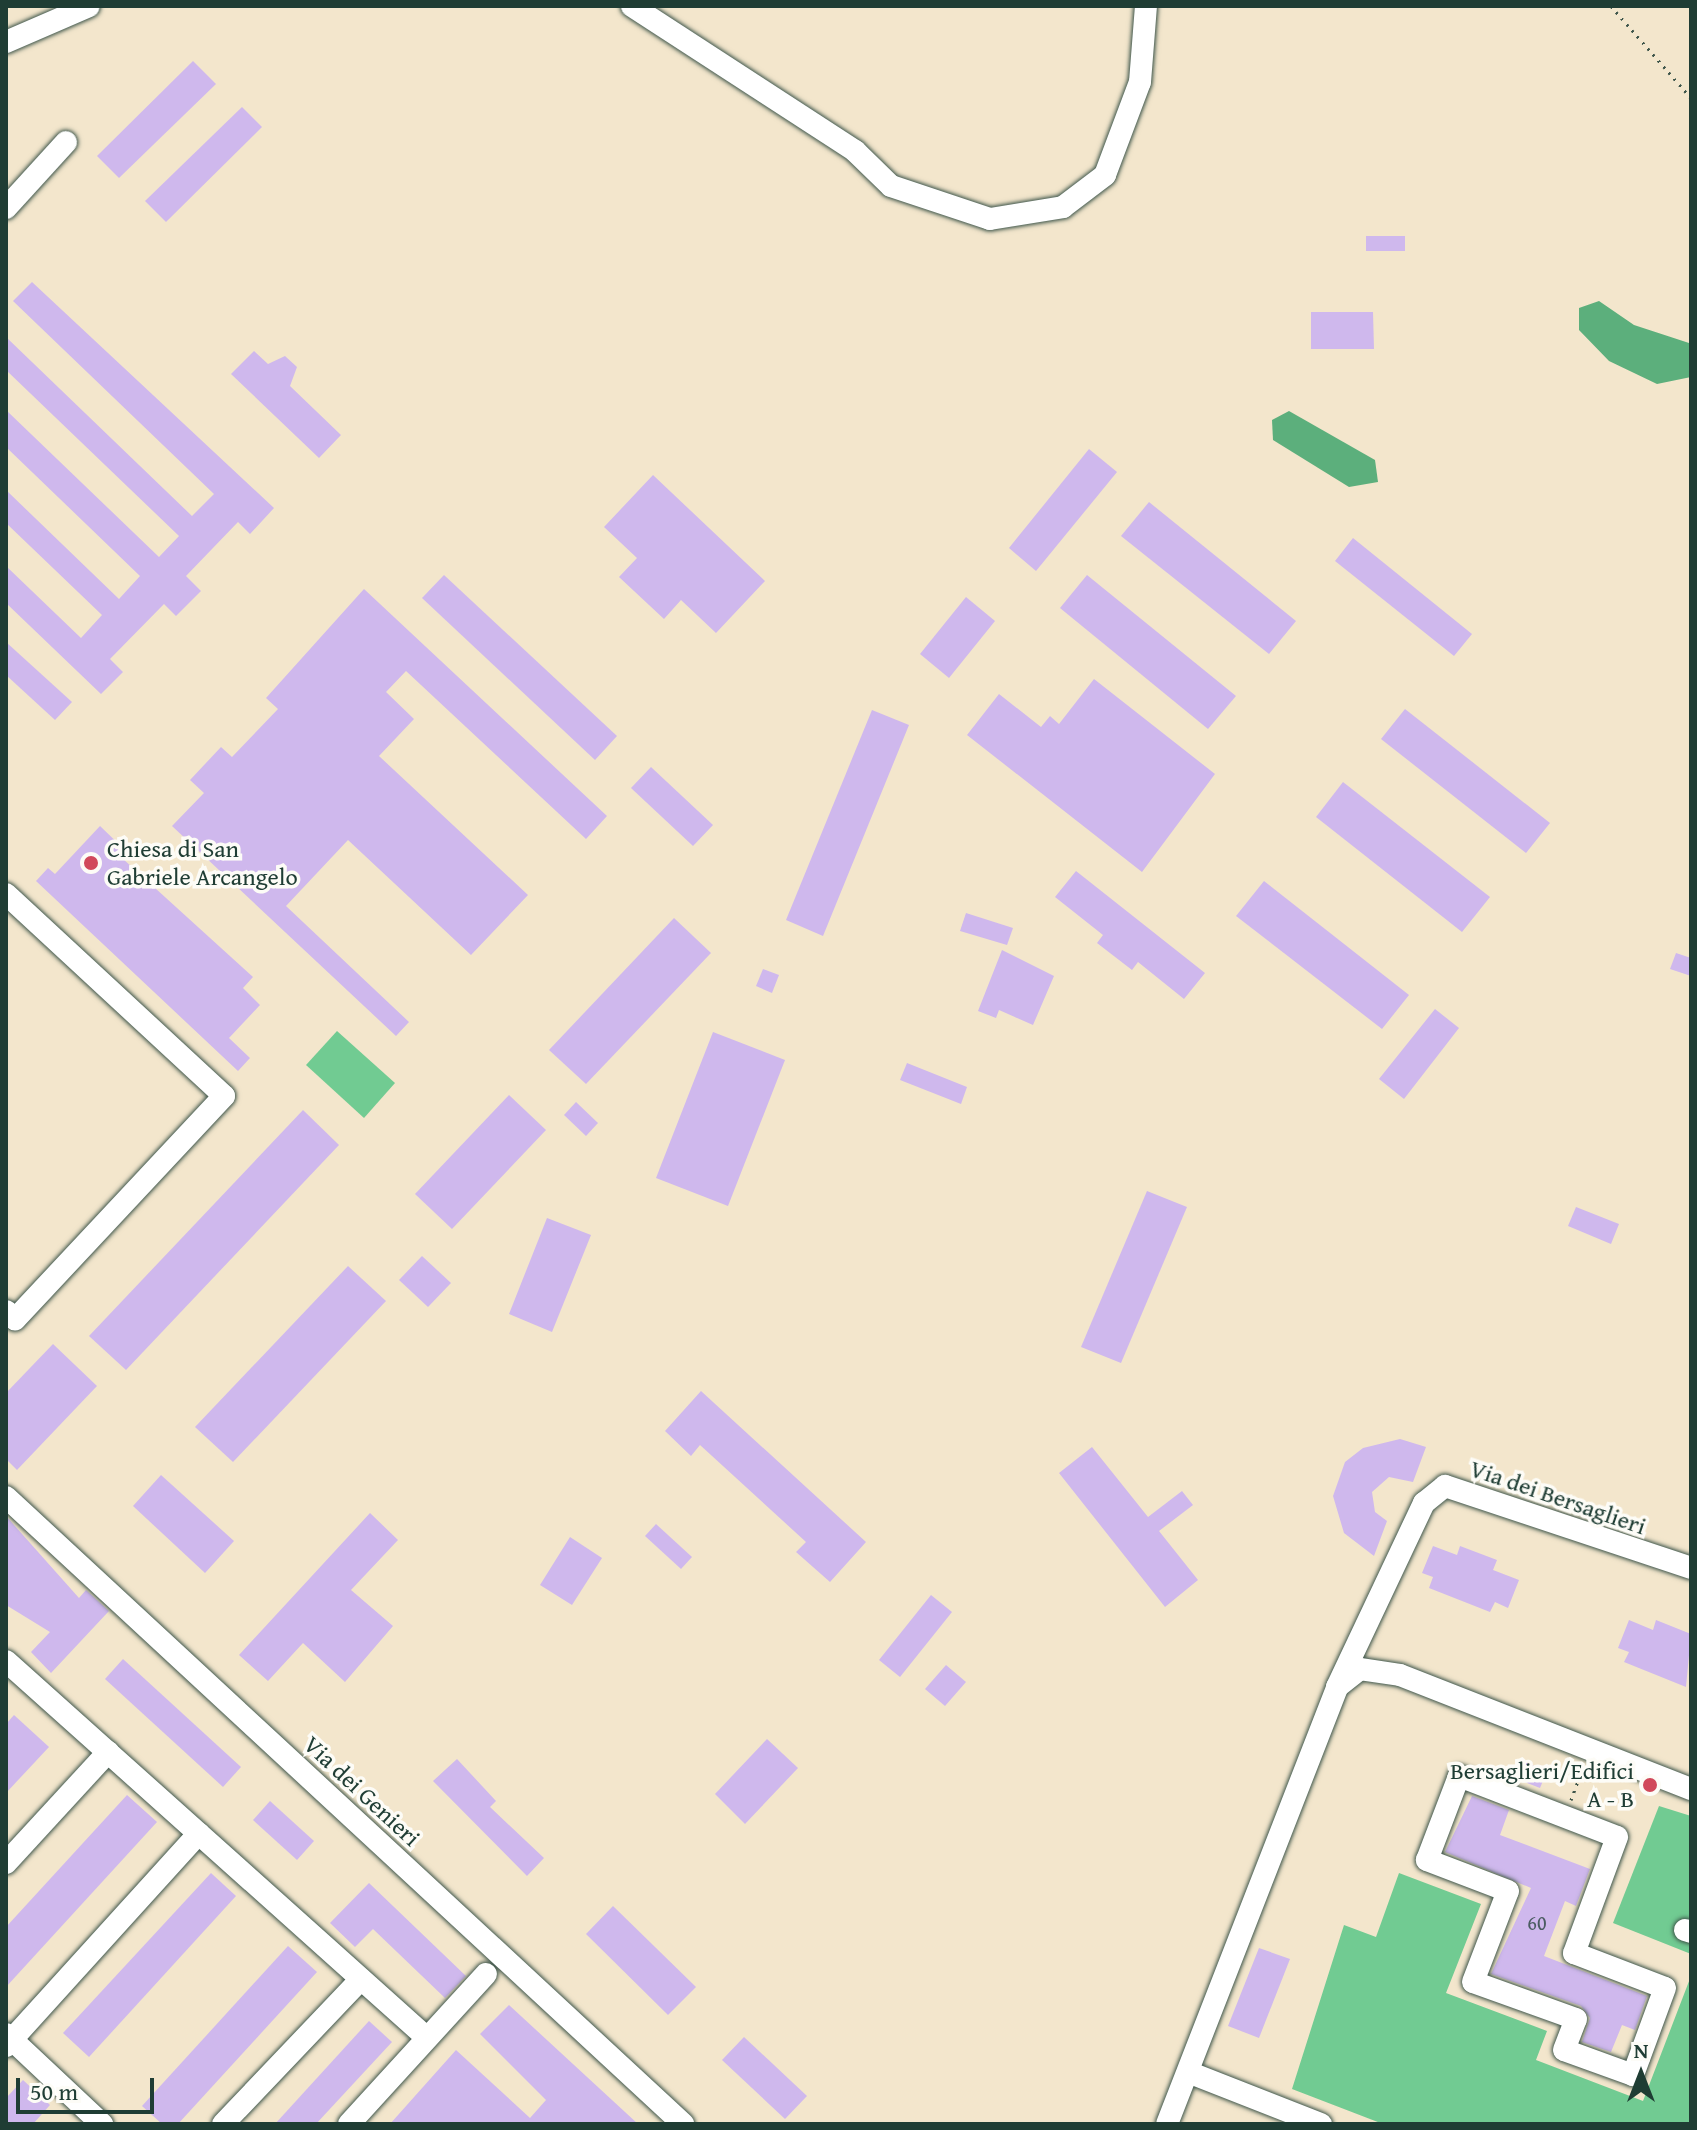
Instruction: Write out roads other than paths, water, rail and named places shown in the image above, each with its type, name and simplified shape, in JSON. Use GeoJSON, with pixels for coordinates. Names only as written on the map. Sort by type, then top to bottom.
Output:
{"type":"FeatureCollection","features":[{"type":"Feature","properties":{"kind":"street"},"geometry":{"type":"LineString","coordinates":[[6,42],[89,6]]}},
{"type":"Feature","properties":{"kind":"street"},"geometry":{"type":"LineString","coordinates":[[632,6],[855,151],[891,186],[990,219],[1063,207],[1105,175],[1140,82],[1146,6]]}},
{"type":"Feature","properties":{"kind":"street"},"geometry":{"type":"LineString","coordinates":[[6,208],[66,142]]}},
{"type":"Feature","properties":{"kind":"street"},"geometry":{"type":"LineString","coordinates":[[6,894],[224,1096],[15,1319],[6,1311]]}},
{"type":"Feature","properties":{"kind":"street","name":"Via dei Bersaglieri"},"geometry":{"type":"LineString","coordinates":[[1167,2124],[1337,1687],[1424,1503],[1445,1486],[1691,1568]]}},
{"type":"Feature","properties":{"kind":"street","name":"Via dei Genieri"},"geometry":{"type":"LineString","coordinates":[[6,1497],[683,2124]]}},
{"type":"Feature","properties":{"kind":"street"},"geometry":{"type":"LineString","coordinates":[[7,1663],[427,2038]]}},
{"type":"Feature","properties":{"kind":"street"},"geometry":{"type":"LineString","coordinates":[[1337,1687],[1360,1669],[1400,1675],[1691,1789]]}},
{"type":"Feature","properties":{"kind":"street"},"geometry":{"type":"LineString","coordinates":[[6,1863],[108,1752]]}},
{"type":"Feature","properties":{"kind":"street"},"geometry":{"type":"LineString","coordinates":[[1459,1776],[1617,1837],[1574,1953],[1665,1988],[1633,2075],[1564,2050],[1576,2019],[1473,1982],[1508,1891],[1427,1860],[1459,1776]]}},
{"type":"Feature","properties":{"kind":"street"},"geometry":{"type":"LineString","coordinates":[[102,2124],[8,2040],[199,1833]]}},
{"type":"Feature","properties":{"kind":"street"},"geometry":{"type":"LineString","coordinates":[[349,2124],[486,1974]]}},
{"type":"Feature","properties":{"kind":"street"},"geometry":{"type":"LineString","coordinates":[[223,2124],[361,1979]]}},
{"type":"Feature","properties":{"kind":"street"},"geometry":{"type":"LineString","coordinates":[[1188,2072],[1321,2124]]}},
{"type":"Feature","properties":{"kind":"place","name":"Chiesa di San Gabriele Arcangelo"},"geometry":{"type":"Point","coordinates":[91,863]}},
{"type":"Feature","properties":{"kind":"place","name":"Bersaglieri/Edifici A - B"},"geometry":{"type":"Point","coordinates":[1650,1785]}}]}
